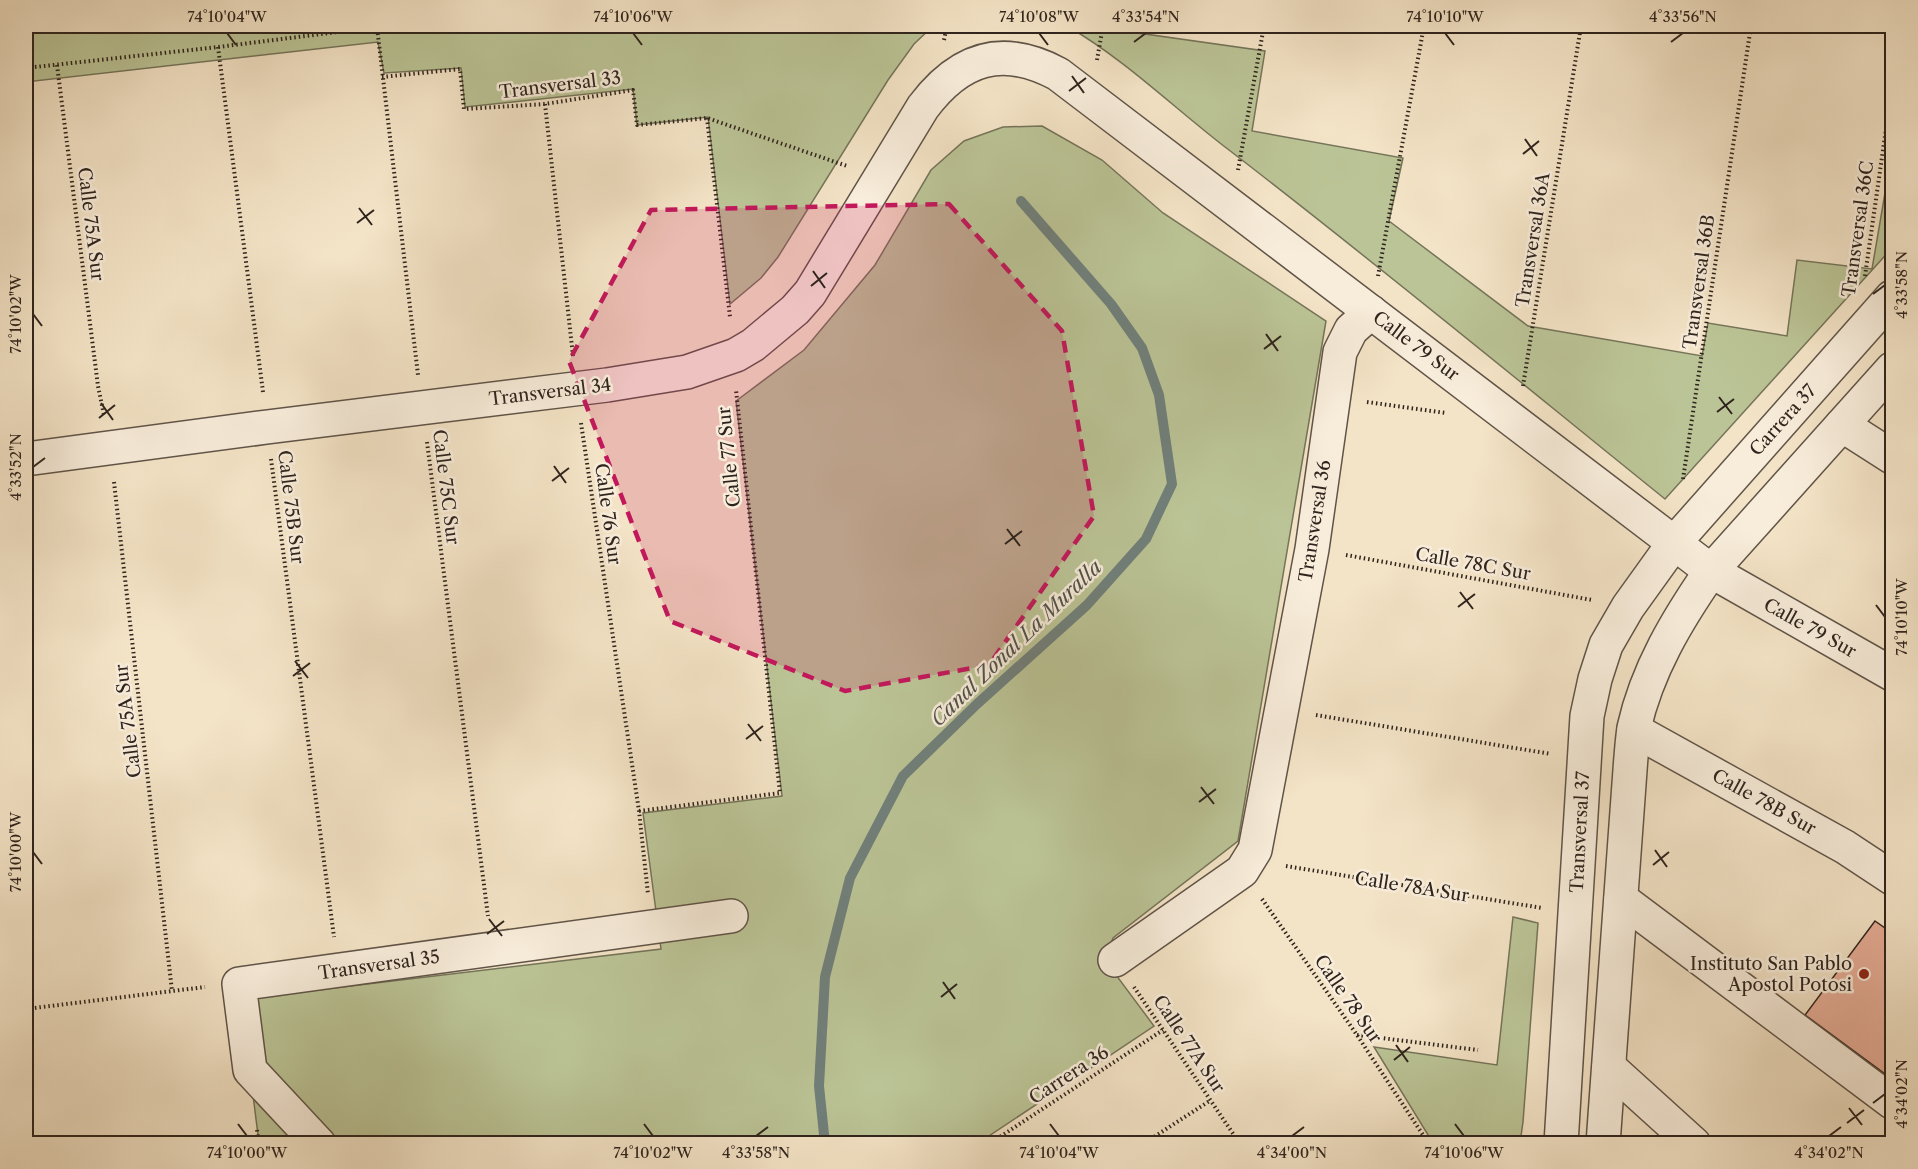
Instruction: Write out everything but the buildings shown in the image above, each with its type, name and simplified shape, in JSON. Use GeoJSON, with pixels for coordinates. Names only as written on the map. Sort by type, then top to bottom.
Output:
{"type":"FeatureCollection","features":[{"type":"Feature","properties":{"kind":"street","name":"Calle 79 Sur"},"geometry":{"type":"LineString","coordinates":[[938,87],[962,69],[977,62],[995,58],[1041,65],[1058,74],[1711,571],[1893,674]]}},
{"type":"Feature","properties":{"kind":"street","name":"Transversal 34"},"geometry":{"type":"LineString","coordinates":[[26,459],[576,389],[687,372],[736,355],[775,328],[810,292],[923,107],[938,87]]}},
{"type":"Feature","properties":{"kind":"street","name":"Carrera 37"},"geometry":{"type":"LineString","coordinates":[[1674,543],[1893,297]]}},
{"type":"Feature","properties":{"kind":"street","name":"Transversal 36"},"geometry":{"type":"LineString","coordinates":[[1245,866],[1255,850],[1312,549],[1340,352],[1351,330],[1371,312]]}},
{"type":"Feature","properties":{"kind":"street"},"geometry":{"type":"LineString","coordinates":[[1603,1143],[1634,730],[1647,685],[1664,646],[1711,571],[1893,369]]}},
{"type":"Feature","properties":{"kind":"street"},"geometry":{"type":"LineString","coordinates":[[1842,425],[1893,457]]}},
{"type":"Feature","properties":{"kind":"street","name":"Transversal 37"},"geometry":{"type":"LineString","coordinates":[[1561,1143],[1587,716],[1595,679],[1606,645],[1628,606],[1674,543]]}},
{"type":"Feature","properties":{"kind":"street","name":"Calle 78B Sur"},"geometry":{"type":"LineString","coordinates":[[1634,730],[1845,846],[1893,878]]}},
{"type":"Feature","properties":{"kind":"street"},"geometry":{"type":"LineString","coordinates":[[1115,960],[1245,866]]}},
{"type":"Feature","properties":{"kind":"street"},"geometry":{"type":"LineString","coordinates":[[1621,899],[1893,1102]]}},
{"type":"Feature","properties":{"kind":"street","name":"Transversal 35"},"geometry":{"type":"LineString","coordinates":[[239,984],[731,916]]}},
{"type":"Feature","properties":{"kind":"street"},"geometry":{"type":"LineString","coordinates":[[239,984],[250,1070],[319,1143]]}},
{"type":"Feature","properties":{"kind":"street"},"geometry":{"type":"LineString","coordinates":[[1609,1067],[1694,1143]]}},
{"type":"Feature","properties":{"kind":"path"},"geometry":{"type":"LineString","coordinates":[[1232,206],[1264,26]]}},
{"type":"Feature","properties":{"kind":"path"},"geometry":{"type":"LineString","coordinates":[[1371,312],[1424,26]]}},
{"type":"Feature","properties":{"kind":"path","name":"Transversal 36A"},"geometry":{"type":"LineString","coordinates":[[1517,423],[1581,26]]}},
{"type":"Feature","properties":{"kind":"path","name":"Transversal 36B"},"geometry":{"type":"LineString","coordinates":[[1683,484],[1751,26]]}},
{"type":"Feature","properties":{"kind":"path","name":"Calle 75C Sur"},"geometry":{"type":"LineString","coordinates":[[218,47],[377,27],[422,409],[493,949]]}},
{"type":"Feature","properties":{"kind":"path"},"geometry":{"type":"LineString","coordinates":[[26,68],[218,47]]}},
{"type":"Feature","properties":{"kind":"path","name":"Calle 75B Sur"},"geometry":{"type":"LineString","coordinates":[[218,47],[338,970]]}},
{"type":"Feature","properties":{"kind":"path","name":"Calle 75A Sur"},"geometry":{"type":"LineString","coordinates":[[57,65],[98,386]]}},
{"type":"Feature","properties":{"kind":"path","name":"Transversal 33"},"geometry":{"type":"LineString","coordinates":[[382,77],[460,69],[464,109],[545,104],[633,90],[637,125],[707,118],[881,178]]}},
{"type":"Feature","properties":{"kind":"path","name":"Transversal 36C"},"geometry":{"type":"LineString","coordinates":[[1864,282],[1893,87]]}},
{"type":"Feature","properties":{"kind":"path","name":"Calle 76 Sur"},"geometry":{"type":"LineString","coordinates":[[545,104],[576,389],[639,811],[652,927]]}},
{"type":"Feature","properties":{"kind":"path","name":"Calle 77 Sur"},"geometry":{"type":"LineString","coordinates":[[639,811],[780,793],[736,401],[736,355],[707,118]]}},
{"type":"Feature","properties":{"kind":"path"},"geometry":{"type":"LineString","coordinates":[[1334,398],[1448,414]]}},
{"type":"Feature","properties":{"kind":"path","name":"Calle 75A Sur"},"geometry":{"type":"LineString","coordinates":[[110,448],[172,991]]}},
{"type":"Feature","properties":{"kind":"path","name":"Calle 78C Sur"},"geometry":{"type":"LineString","coordinates":[[1312,549],[1628,606]]}},
{"type":"Feature","properties":{"kind":"path"},"geometry":{"type":"LineString","coordinates":[[1282,709],[1524,749]]}},
{"type":"Feature","properties":{"kind":"path","name":"Calle 78A Sur"},"geometry":{"type":"LineString","coordinates":[[1245,866],[1575,914]]}},
{"type":"Feature","properties":{"kind":"path","name":"Calle 78 Sur"},"geometry":{"type":"LineString","coordinates":[[1245,866],[1429,1143]]}},
{"type":"Feature","properties":{"kind":"path","name":"Calle 77A Sur"},"geometry":{"type":"LineString","coordinates":[[1115,960],[1240,1143]]}},
{"type":"Feature","properties":{"kind":"path"},"geometry":{"type":"LineString","coordinates":[[26,1002],[26,1009],[239,984]]}},
{"type":"Feature","properties":{"kind":"path","name":"Carrera 36"},"geometry":{"type":"LineString","coordinates":[[989,1143],[1163,1030]]}},
{"type":"Feature","properties":{"kind":"path"},"geometry":{"type":"LineString","coordinates":[[1357,1035],[1478,1050]]}},
{"type":"Feature","properties":{"kind":"path"},"geometry":{"type":"LineString","coordinates":[[1143,1143],[1211,1100]]}},
{"type":"Feature","properties":{"kind":"path"},"geometry":{"type":"LineString","coordinates":[[238,1143],[259,1141]]}},
{"type":"Feature","properties":{"kind":"highlighted area"},"geometry":{"type":"Polygon","coordinates":[[[949,204],[1062,331],[1094,516],[989,665],[845,691],[670,621],[569,361],[651,210],[949,204]]]}},
{"type":"Feature","properties":{"kind":"green space"},"geometry":{"type":"Polygon","coordinates":[[[26,26],[933,26],[914,44],[888,80],[778,257],[761,278],[730,304],[708,117],[637,125],[633,89],[465,107],[461,68],[384,73],[378,42],[26,82],[26,26]]]}},
{"type":"Feature","properties":{"kind":"green space"},"geometry":{"type":"Polygon","coordinates":[[[1067,26],[1117,26],[1117,30],[1265,51],[1252,131],[1403,158],[1389,221],[1528,326],[1702,356],[1708,323],[1787,336],[1797,260],[1872,269],[1892,152],[1892,248],[1665,499],[1130,69],[1067,26]]]}},
{"type":"Feature","properties":{"kind":"green space"},"geometry":{"type":"Polygon","coordinates":[[[1042,126],[1102,160],[1163,213],[1326,321],[1238,841],[1113,938],[1107,955],[1113,971],[1154,1026],[980,1143],[259,1143],[241,999],[661,949],[643,813],[782,796],[736,401],[804,350],[875,265],[931,170],[964,141],[1003,127],[1042,126]]]}},
{"type":"Feature","properties":{"kind":"green space"},"geometry":{"type":"Polygon","coordinates":[[[1513,917],[1538,923],[1520,1143],[1433,1143],[1374,1047],[1497,1065],[1513,917]]]}},
{"type":"Feature","properties":{"kind":"waterway","name":"Canal Zonal La Muralla"},"geometry":{"type":"LineString","coordinates":[[825,1144],[819,1086],[825,977],[850,878],[903,776],[977,704],[1087,605],[1146,539],[1172,484],[1159,395],[1142,348],[1111,304],[1021,201]]}},
{"type":"Feature","properties":{"kind":"place","name":"Instituto San Pablo Apostol Potosi"},"geometry":{"type":"Point","coordinates":[1864,974]}}]}
